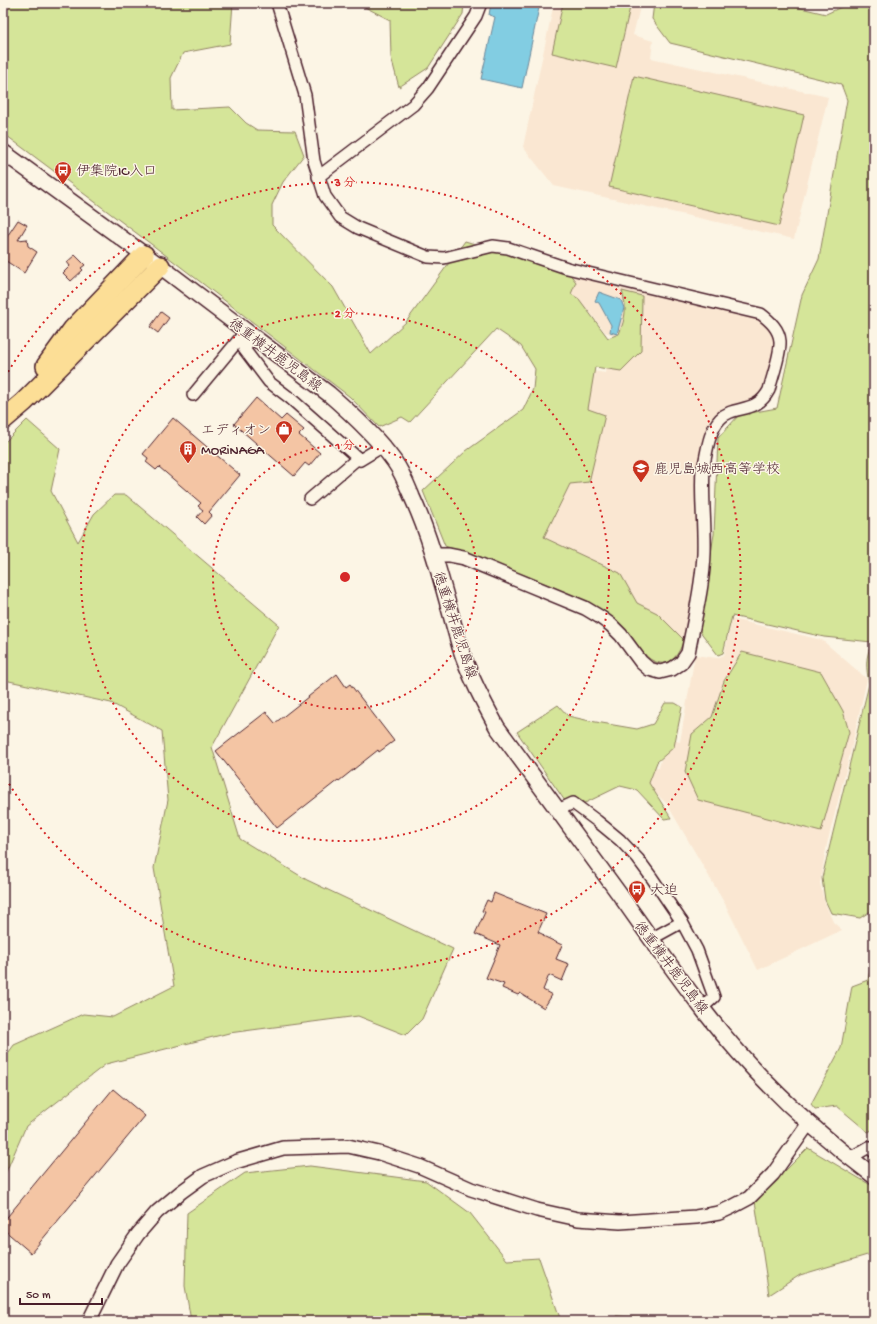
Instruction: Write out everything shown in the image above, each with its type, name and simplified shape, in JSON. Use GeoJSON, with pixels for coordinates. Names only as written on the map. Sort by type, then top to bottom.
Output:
{"type":"FeatureCollection","features":[{"type":"Feature","properties":{"kind":"highway"},"geometry":{"type":"LineString","coordinates":[[6,416],[73,330],[144,255]]}},
{"type":"Feature","properties":{"kind":"highway"},"geometry":{"type":"LineString","coordinates":[[6,416],[24,402],[160,266]]}},
{"type":"Feature","properties":{"kind":"main road","name":"徳重横井鹿児島線"},"geometry":{"type":"LineString","coordinates":[[3,152],[160,266],[329,394],[350,412],[382,446],[395,462],[404,478],[420,514],[434,555],[461,649],[480,695],[497,727],[702,1008],[747,1061],[810,1123],[850,1158],[874,1176]]}},
{"type":"Feature","properties":{"kind":"street"},"geometry":{"type":"LineString","coordinates":[[277,3],[305,95],[314,161],[318,177],[324,196],[340,217],[358,228],[428,256],[444,258],[493,246],[508,248],[567,268],[761,314],[770,320],[780,341],[769,390],[766,397],[759,403],[727,414],[720,418],[711,435],[703,469],[702,488],[704,552],[702,576],[688,653],[681,663],[672,669],[660,672],[649,669],[641,662],[611,625],[585,608],[464,558],[449,555],[434,555]]}},
{"type":"Feature","properties":{"kind":"street"},"geometry":{"type":"LineString","coordinates":[[318,177],[414,105],[428,88],[476,16],[481,3]]}},
{"type":"Feature","properties":{"kind":"street"},"geometry":{"type":"LineString","coordinates":[[192,395],[250,334]]}},
{"type":"Feature","properties":{"kind":"street"},"geometry":{"type":"LineString","coordinates":[[250,334],[244,350],[269,382],[290,398],[360,460],[382,446]]}},
{"type":"Feature","properties":{"kind":"street"},"geometry":{"type":"LineString","coordinates":[[310,499],[358,458]]}},
{"type":"Feature","properties":{"kind":"street"},"geometry":{"type":"LineString","coordinates":[[558,810],[573,803],[620,840],[638,859],[682,922],[697,950],[714,997],[702,1008]]}},
{"type":"Feature","properties":{"kind":"street"},"geometry":{"type":"LineString","coordinates":[[651,939],[682,922]]}},
{"type":"Feature","properties":{"kind":"street"},"geometry":{"type":"LineString","coordinates":[[89,1321],[117,1264],[138,1234],[157,1212],[203,1176],[235,1162],[283,1148],[348,1146],[379,1153],[419,1166],[471,1189],[537,1210],[578,1219],[620,1222],[696,1217],[719,1213],[732,1207],[749,1198],[773,1174],[810,1123]]}},
{"type":"Feature","properties":{"kind":"street"},"geometry":{"type":"LineString","coordinates":[[850,1158],[869,1147],[874,1152]]}},
{"type":"Feature","properties":{"kind":"shaded area"},"geometry":{"type":"Polygon","coordinates":[[[554,3],[641,3],[633,35],[653,41],[651,58],[828,97],[794,239],[554,186],[523,147],[554,3]]]}},
{"type":"Feature","properties":{"kind":"shaded area"},"geometry":{"type":"Polygon","coordinates":[[[568,275],[751,316],[761,320],[770,329],[774,337],[774,347],[766,383],[761,392],[754,399],[723,408],[710,422],[702,449],[697,480],[696,575],[694,595],[680,655],[673,662],[665,665],[656,665],[647,660],[626,633],[526,577],[550,515],[587,370],[605,373],[608,358],[619,337],[605,332],[588,310],[574,309],[563,295],[568,275]]]}},
{"type":"Feature","properties":{"kind":"shaded area"},"geometry":{"type":"Polygon","coordinates":[[[732,619],[822,640],[867,679],[827,844],[820,883],[824,900],[833,922],[842,930],[758,970],[725,904],[667,804],[652,790],[623,768],[651,766],[659,768],[666,738],[680,742],[695,655],[717,658],[724,655],[732,619]]]}},
{"type":"Feature","properties":{"kind":"green space"},"geometry":{"type":"Polygon","coordinates":[[[3,3],[233,3],[230,44],[183,53],[171,78],[172,110],[230,107],[246,123],[257,130],[295,131],[304,155],[283,182],[272,205],[272,225],[333,287],[371,354],[406,322],[465,241],[568,272],[576,282],[571,294],[579,299],[608,338],[619,334],[623,322],[625,303],[622,291],[642,296],[641,351],[621,371],[595,367],[588,409],[605,415],[589,482],[570,484],[544,537],[620,573],[637,603],[657,613],[684,640],[676,656],[669,662],[655,662],[646,656],[630,635],[617,622],[597,607],[525,575],[445,546],[423,491],[466,451],[523,410],[533,389],[535,369],[521,346],[496,329],[410,422],[402,417],[379,427],[350,397],[155,247],[3,133],[3,3]]]}},
{"type":"Feature","properties":{"kind":"green space"},"geometry":{"type":"Polygon","coordinates":[[[357,3],[464,3],[463,14],[428,68],[399,87],[391,57],[390,20],[357,3]]]}},
{"type":"Feature","properties":{"kind":"green space"},"geometry":{"type":"Polygon","coordinates":[[[563,3],[631,3],[616,68],[552,53],[563,3]]]}},
{"type":"Feature","properties":{"kind":"green space"},"geometry":{"type":"Polygon","coordinates":[[[654,3],[780,3],[826,14],[850,3],[874,3],[874,909],[860,918],[831,913],[825,900],[822,878],[869,684],[867,663],[868,653],[872,642],[824,637],[732,616],[723,653],[718,655],[699,630],[714,534],[718,438],[739,415],[777,408],[802,295],[819,259],[847,100],[841,84],[670,43],[652,19],[654,3]]]}},
{"type":"Feature","properties":{"kind":"green space"},"geometry":{"type":"Polygon","coordinates":[[[634,76],[804,115],[779,226],[609,187],[634,76]]]}},
{"type":"Feature","properties":{"kind":"green space"},"geometry":{"type":"Polygon","coordinates":[[[27,420],[60,449],[51,491],[78,542],[94,514],[114,495],[126,495],[279,625],[212,747],[240,839],[307,880],[453,949],[422,1019],[406,1035],[358,1016],[229,1033],[106,1064],[26,1126],[3,1179],[3,1060],[14,1045],[83,1014],[113,1017],[174,986],[154,868],[168,800],[162,731],[111,703],[9,681],[3,678],[3,444],[27,420]]]}},
{"type":"Feature","properties":{"kind":"green space"},"geometry":{"type":"Polygon","coordinates":[[[742,652],[821,672],[843,711],[849,732],[821,832],[698,800],[685,772],[692,734],[712,717],[724,681],[742,652]]]}},
{"type":"Feature","properties":{"kind":"green space"},"geometry":{"type":"Polygon","coordinates":[[[665,703],[675,703],[682,707],[674,747],[657,762],[649,783],[671,818],[664,819],[637,790],[620,786],[585,803],[575,797],[565,801],[517,732],[558,705],[568,716],[637,729],[653,724],[665,703]]]}},
{"type":"Feature","properties":{"kind":"green space"},"geometry":{"type":"Polygon","coordinates":[[[873,954],[874,1129],[868,1132],[837,1106],[815,1109],[811,1104],[841,1048],[852,986],[868,980],[873,954]]]}},
{"type":"Feature","properties":{"kind":"green space"},"geometry":{"type":"Polygon","coordinates":[[[808,1148],[874,1187],[874,1253],[800,1275],[769,1295],[755,1201],[808,1148]]]}},
{"type":"Feature","properties":{"kind":"green space"},"geometry":{"type":"Polygon","coordinates":[[[310,1166],[426,1181],[470,1213],[507,1260],[539,1258],[561,1321],[191,1321],[185,1286],[187,1213],[245,1173],[310,1166]]]}},
{"type":"Feature","properties":{"kind":"green space"},"geometry":{"type":"Polygon","coordinates":[[[616,1316],[682,1320],[682,1321],[616,1321],[616,1316]]]}},
{"type":"Feature","properties":{"kind":"water"},"geometry":{"type":"Polygon","coordinates":[[[491,3],[540,3],[522,88],[481,79],[495,17],[489,15],[491,3]]]}},
{"type":"Feature","properties":{"kind":"water"},"geometry":{"type":"Polygon","coordinates":[[[599,292],[621,300],[624,308],[617,334],[610,332],[611,325],[599,303],[595,301],[599,292]]]}},
{"type":"Feature","properties":{"kind":"building"},"geometry":{"type":"Polygon","coordinates":[[[18,220],[27,225],[18,240],[27,239],[28,246],[37,252],[24,273],[3,259],[3,235],[6,238],[18,220]]]}},
{"type":"Feature","properties":{"kind":"building"},"geometry":{"type":"Polygon","coordinates":[[[75,255],[85,265],[81,268],[83,270],[71,281],[63,273],[70,266],[67,262],[75,255]]]}},
{"type":"Feature","properties":{"kind":"building"},"geometry":{"type":"Polygon","coordinates":[[[161,312],[169,318],[158,333],[150,327],[161,312]]]}},
{"type":"Feature","properties":{"kind":"building","name":"エディオン"},"geometry":{"type":"Polygon","coordinates":[[[256,398],[281,420],[286,415],[304,430],[299,435],[320,453],[309,466],[305,463],[294,476],[234,424],[256,398]]]}},
{"type":"Feature","properties":{"kind":"building","name":"MORiNAGA"},"geometry":{"type":"Polygon","coordinates":[[[173,418],[240,475],[209,512],[212,515],[204,524],[197,517],[203,510],[198,506],[201,503],[159,467],[156,470],[146,462],[148,458],[143,454],[173,418]]]}},
{"type":"Feature","properties":{"kind":"building"},"geometry":{"type":"Polygon","coordinates":[[[337,674],[346,687],[350,684],[394,741],[379,752],[378,750],[277,828],[216,751],[266,712],[275,723],[337,674]]]}},
{"type":"Feature","properties":{"kind":"building"},"geometry":{"type":"Polygon","coordinates":[[[494,893],[546,914],[538,932],[562,945],[556,959],[569,964],[562,981],[549,975],[543,990],[552,995],[544,1008],[520,993],[518,995],[502,988],[504,984],[486,978],[500,945],[475,934],[485,912],[482,911],[487,900],[491,902],[494,893]]]}},
{"type":"Feature","properties":{"kind":"building"},"geometry":{"type":"Polygon","coordinates":[[[113,1089],[145,1116],[31,1253],[3,1229],[3,1222],[113,1089]]]}},
{"type":"Feature","properties":{"kind":"place","name":"伊集院IC入口"},"geometry":{"type":"Point","coordinates":[63,185]}},
{"type":"Feature","properties":{"kind":"place","name":"エディオン"},"geometry":{"type":"Point","coordinates":[284,444]}},
{"type":"Feature","properties":{"kind":"place","name":"MORiNAGA"},"geometry":{"type":"Point","coordinates":[188,464]}},
{"type":"Feature","properties":{"kind":"place","name":"鹿児島城西高等学校"},"geometry":{"type":"Point","coordinates":[641,483]}},
{"type":"Feature","properties":{"kind":"place","name":"大迫"},"geometry":{"type":"Point","coordinates":[637,904]}}]}
